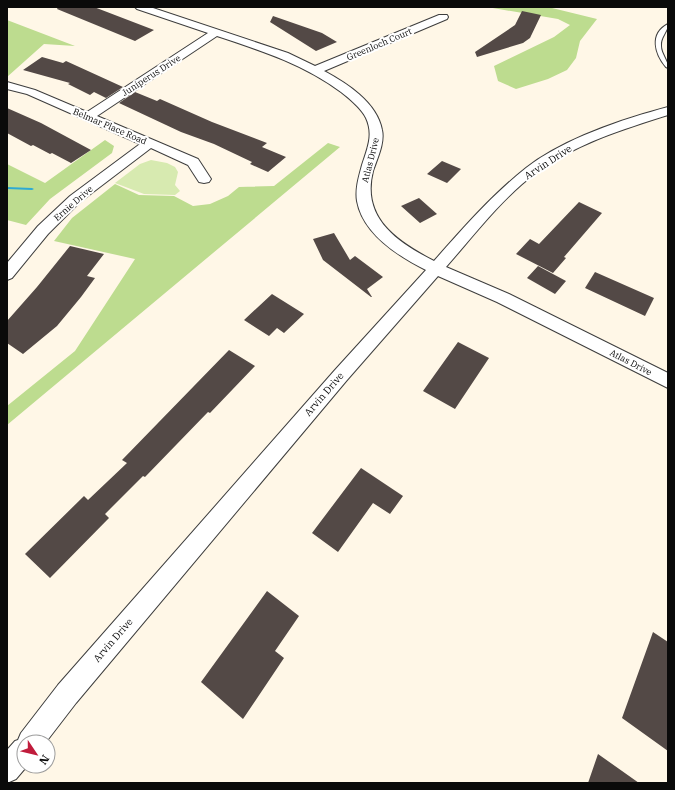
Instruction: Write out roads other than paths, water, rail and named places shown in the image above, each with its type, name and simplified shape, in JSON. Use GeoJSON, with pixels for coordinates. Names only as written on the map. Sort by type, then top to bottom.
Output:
{"type":"FeatureCollection","features":[{"type":"Feature","properties":{"kind":"street","name":"Atlas Drive"},"geometry":{"type":"LineString","coordinates":[[140,7],[158,9],[215,33],[284,55],[316,70],[360,102],[372,116],[376,128],[377,139],[362,189],[364,204],[378,228],[394,244],[413,256],[502,297],[668,381]]}},
{"type":"Feature","properties":{"kind":"street","name":"Greenloch Court"},"geometry":{"type":"LineString","coordinates":[[316,70],[443,17]]}},
{"type":"Feature","properties":{"kind":"street","name":"Juniperus Drive"},"geometry":{"type":"LineString","coordinates":[[88,117],[215,33]]}},
{"type":"Feature","properties":{"kind":"street","name":"Belmar Place Road"},"geometry":{"type":"LineString","coordinates":[[7,85],[31,92],[193,162],[204,179]]}},
{"type":"Feature","properties":{"kind":"street","name":"Arvin Drive"},"geometry":{"type":"LineString","coordinates":[[36,734],[67,694],[336,380],[493,204],[532,170],[559,153],[602,132],[668,111]]}},
{"type":"Feature","properties":{"kind":"street","name":"Ernie Drive"},"geometry":{"type":"LineString","coordinates":[[7,274],[43,230],[75,199],[150,143]]}},
{"type":"Feature","properties":{"kind":"street"},"geometry":{"type":"LineString","coordinates":[[7,770],[16,759]]}},
{"type":"Feature","properties":{"kind":"lane"},"geometry":{"type":"LineString","coordinates":[[668,26],[659,36],[657,47],[668,66]]}},
{"type":"Feature","properties":{"kind":"waterway"},"geometry":{"type":"LineString","coordinates":[[7,188],[32,189]]}}]}
